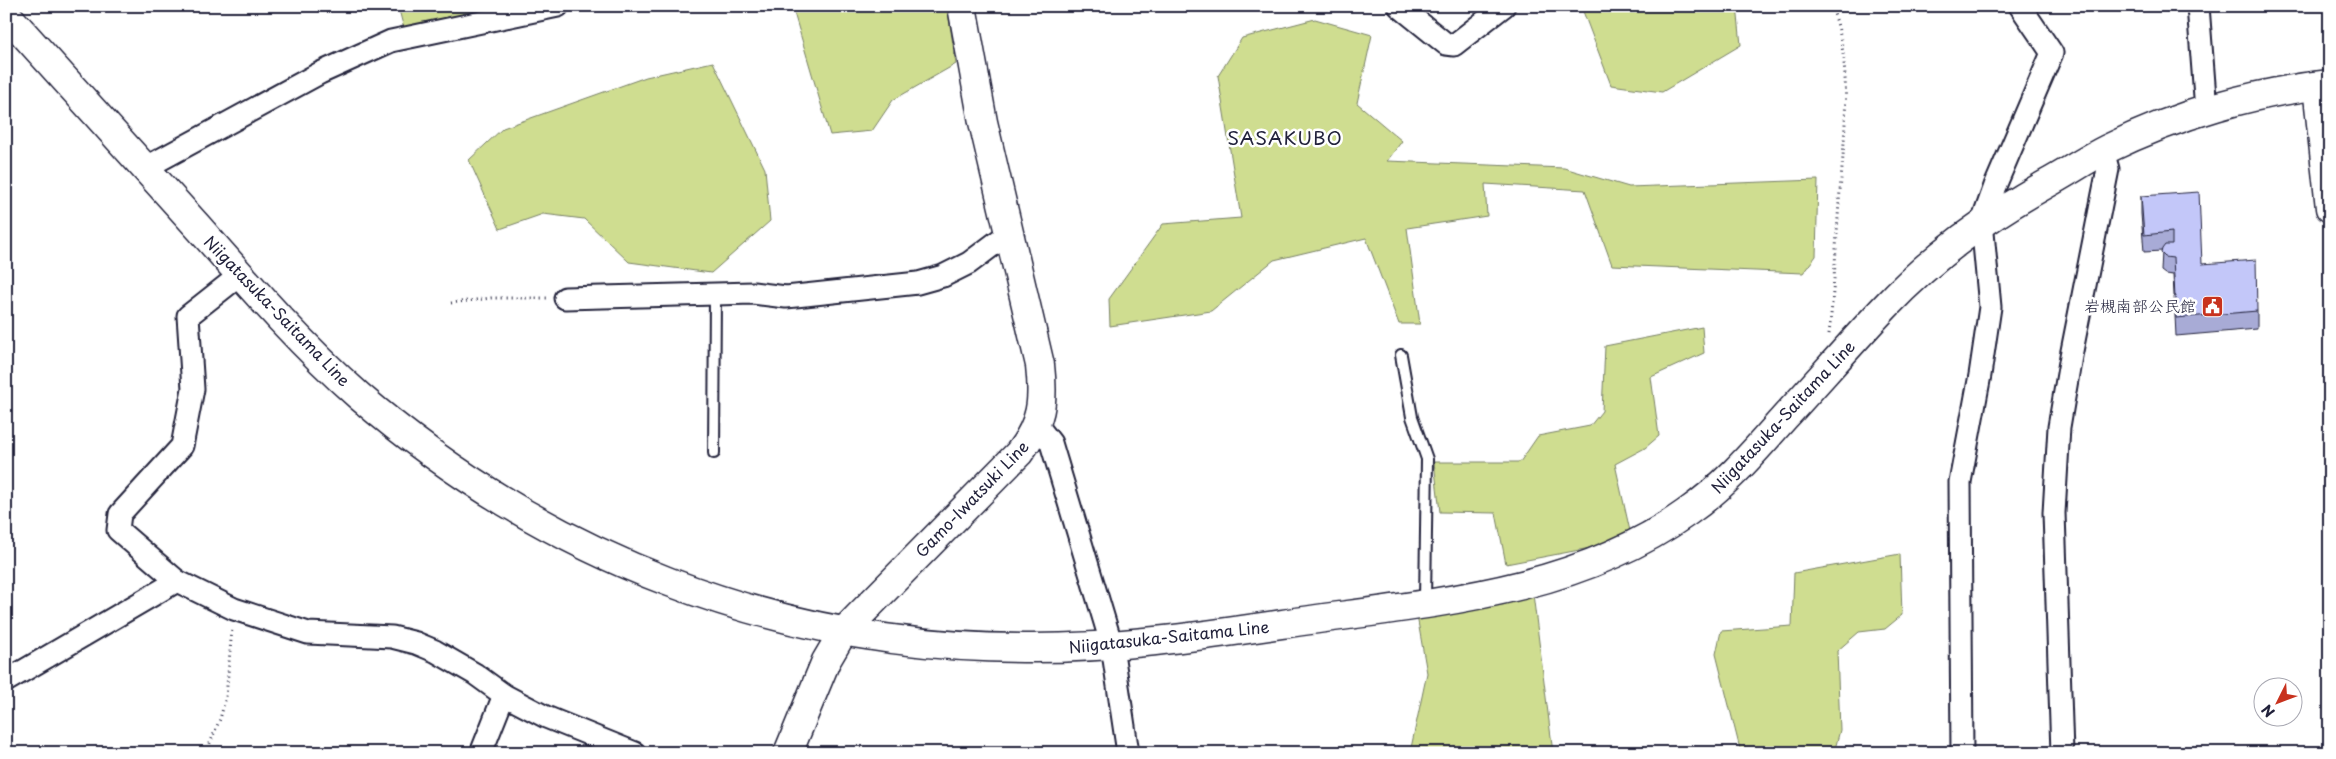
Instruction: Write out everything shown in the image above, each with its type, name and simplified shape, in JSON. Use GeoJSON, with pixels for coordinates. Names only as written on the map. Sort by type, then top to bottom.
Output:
{"type":"FeatureCollection","features":[{"type":"Feature","properties":{"kind":"main road","name":"Gamo-Iwatsuki Line"},"geometry":{"type":"LineString","coordinates":[[788,753],[826,661],[843,632],[1019,453],[1031,438],[1042,408],[1043,389],[1040,365],[983,122],[962,6]]}},
{"type":"Feature","properties":{"kind":"main road","name":"Niigatasuka-Saitama Line"},"geometry":{"type":"LineString","coordinates":[[6,14],[285,323],[356,393],[450,467],[500,500],[600,554],[656,578],[754,611],[843,632],[957,646],[1026,648],[1112,646],[1215,634],[1456,598],[1563,574],[1650,537],[1689,512],[1720,487],[1890,302],[1924,268],[1982,222],[2103,151],[2148,131],[2206,110],[2323,85]]}},
{"type":"Feature","properties":{"kind":"main road"},"geometry":{"type":"LineString","coordinates":[[2323,85],[2330,208]]}},
{"type":"Feature","properties":{"kind":"street"},"geometry":{"type":"LineString","coordinates":[[145,168],[320,74],[391,41],[558,6]]}},
{"type":"Feature","properties":{"kind":"street"},"geometry":{"type":"LineString","coordinates":[[1400,6],[1446,44],[1454,45],[1504,6]]}},
{"type":"Feature","properties":{"kind":"street"},"geometry":{"type":"LineString","coordinates":[[1962,753],[1960,482],[1980,375],[1990,307],[1982,222],[1994,186],[2052,53],[2020,6]]}},
{"type":"Feature","properties":{"kind":"street"},"geometry":{"type":"LineString","coordinates":[[2198,6],[2206,110]]}},
{"type":"Feature","properties":{"kind":"street"},"geometry":{"type":"LineString","coordinates":[[2062,753],[2054,513],[2059,427],[2108,169],[2103,151]]}},
{"type":"Feature","properties":{"kind":"street"},"geometry":{"type":"LineString","coordinates":[[565,298],[753,293],[786,297],[918,283],[943,276],[969,263],[1010,233]]}},
{"type":"Feature","properties":{"kind":"street"},"geometry":{"type":"LineString","coordinates":[[240,274],[188,316],[193,388],[182,446],[120,514],[118,530],[177,581],[230,607],[308,633],[392,637],[416,643],[435,651],[475,674],[504,696],[546,717],[635,753]]}},
{"type":"Feature","properties":{"kind":"street"},"geometry":{"type":"LineString","coordinates":[[1037,425],[1051,443],[1112,646],[1128,753]]}},
{"type":"Feature","properties":{"kind":"street"},"geometry":{"type":"LineString","coordinates":[[6,681],[177,581]]}},
{"type":"Feature","properties":{"kind":"street"},"geometry":{"type":"LineString","coordinates":[[481,753],[504,696]]}},
{"type":"Feature","properties":{"kind":"lane"},"geometry":{"type":"LineString","coordinates":[[714,453],[715,294]]}},
{"type":"Feature","properties":{"kind":"lane"},"geometry":{"type":"LineString","coordinates":[[1401,355],[1412,417],[1427,459],[1425,603]]}},
{"type":"Feature","properties":{"kind":"path"},"geometry":{"type":"LineString","coordinates":[[1829,338],[1845,118],[1844,70],[1837,19],[1831,6]]}},
{"type":"Feature","properties":{"kind":"path"},"geometry":{"type":"LineString","coordinates":[[451,303],[490,298],[565,298]]}},
{"type":"Feature","properties":{"kind":"path"},"geometry":{"type":"LineString","coordinates":[[206,753],[226,697],[232,628],[230,607]]}},
{"type":"Feature","properties":{"kind":"green space"},"geometry":{"type":"Polygon","coordinates":[[[398,6],[501,6],[404,29],[398,6]]]}},
{"type":"Feature","properties":{"kind":"green space"},"geometry":{"type":"Polygon","coordinates":[[[792,6],[947,6],[956,64],[893,100],[872,131],[830,135],[792,6]]]}},
{"type":"Feature","properties":{"kind":"green space"},"geometry":{"type":"Polygon","coordinates":[[[1581,6],[1737,6],[1741,45],[1662,92],[1611,85],[1581,6]]]}},
{"type":"Feature","properties":{"kind":"green space"},"geometry":{"type":"Polygon","coordinates":[[[1315,19],[1372,35],[1357,103],[1402,141],[1387,161],[1564,168],[1629,187],[1818,180],[1816,256],[1803,273],[1612,265],[1585,190],[1485,184],[1487,216],[1407,228],[1420,324],[1399,324],[1366,238],[1274,260],[1211,311],[1110,326],[1109,299],[1163,224],[1241,218],[1218,76],[1242,38],[1315,19]]]}},
{"type":"Feature","properties":{"kind":"green space"},"geometry":{"type":"Polygon","coordinates":[[[713,62],[765,169],[770,221],[711,273],[629,262],[584,219],[543,214],[500,229],[469,160],[503,128],[646,77],[713,62]]]}},
{"type":"Feature","properties":{"kind":"green space"},"geometry":{"type":"Polygon","coordinates":[[[1702,327],[1704,353],[1651,377],[1659,436],[1645,448],[1615,464],[1632,540],[1506,564],[1496,513],[1440,512],[1434,462],[1520,462],[1538,436],[1590,426],[1602,411],[1605,346],[1702,327]]]}},
{"type":"Feature","properties":{"kind":"green space"},"geometry":{"type":"Polygon","coordinates":[[[1900,554],[1902,615],[1885,629],[1859,632],[1837,651],[1840,730],[1834,753],[1741,753],[1716,654],[1721,631],[1792,626],[1794,573],[1900,554]]]}},
{"type":"Feature","properties":{"kind":"green space"},"geometry":{"type":"Polygon","coordinates":[[[1533,594],[1553,753],[1416,753],[1411,748],[1427,673],[1416,610],[1533,594]]]}},
{"type":"Feature","properties":{"kind":"building"},"geometry":{"type":"Polygon","coordinates":[[[2199,192],[2202,264],[2256,260],[2257,311],[2176,318],[2173,258],[2165,257],[2161,253],[2165,245],[2172,245],[2172,232],[2144,235],[2141,196],[2199,192]]]}},
{"type":"Feature","properties":{"kind":"place","name":"岩槻南部公民館"},"geometry":{"type":"Point","coordinates":[2212,306]}},
{"type":"Feature","properties":{"kind":"district","name":"SASAKUBO"},"geometry":{"type":"Point","coordinates":[1285,138]}}]}
